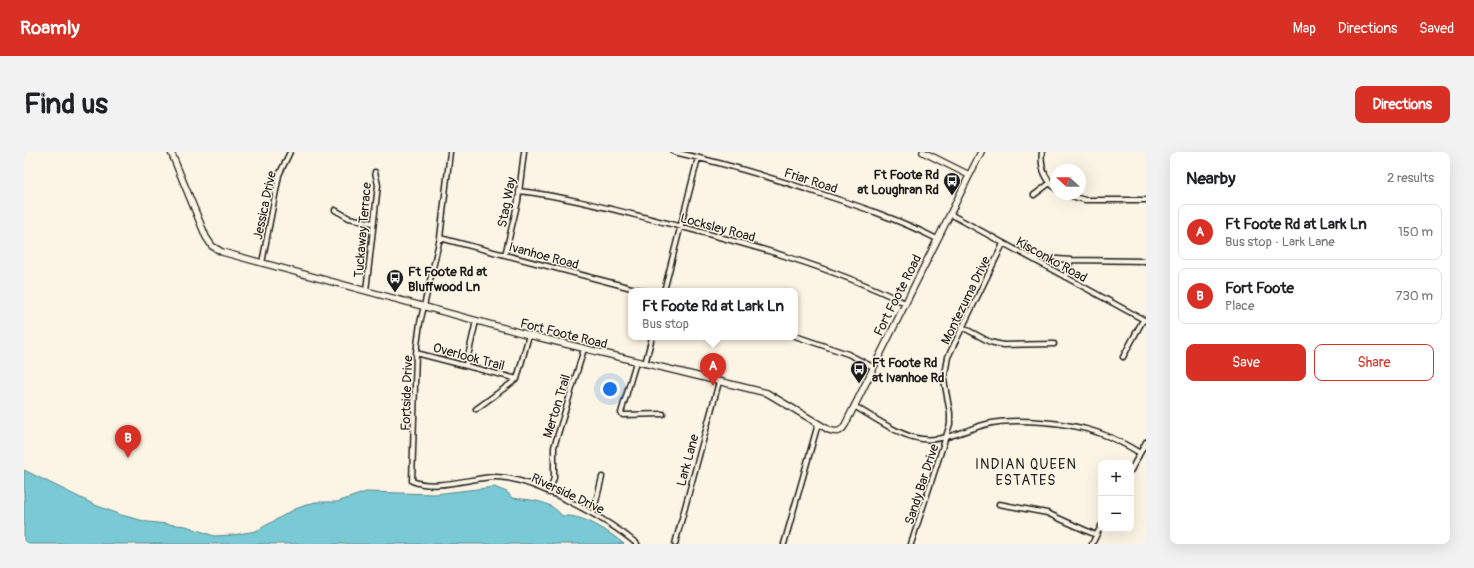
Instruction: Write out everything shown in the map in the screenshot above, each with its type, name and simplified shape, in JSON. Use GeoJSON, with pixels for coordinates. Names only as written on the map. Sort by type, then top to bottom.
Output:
{"type":"FeatureCollection","features":[{"type":"Feature","properties":{"kind":"street","name":"Fort Foote Road"},"geometry":{"type":"LineString","coordinates":[[171,152],[206,237],[212,246],[228,254],[528,335],[770,395],[833,432],[840,432],[846,425],[873,367],[981,152]]}},
{"type":"Feature","properties":{"kind":"street","name":"Jessica Drive"},"geometry":{"type":"LineString","coordinates":[[262,263],[279,175],[290,152]]}},
{"type":"Feature","properties":{"kind":"street","name":"Fortside Drive"},"geometry":{"type":"LineString","coordinates":[[412,481],[416,353],[422,306],[440,238],[450,152]]}},
{"type":"Feature","properties":{"kind":"street","name":"Stag Way"},"geometry":{"type":"LineString","coordinates":[[505,255],[519,190],[524,152]]}},
{"type":"Feature","properties":{"kind":"street","name":"Friar Road"},"geometry":{"type":"LineString","coordinates":[[674,152],[756,172],[904,222],[937,239]]}},
{"type":"Feature","properties":{"kind":"street"},"geometry":{"type":"LineString","coordinates":[[923,152],[969,174]]}},
{"type":"Feature","properties":{"kind":"street"},"geometry":{"type":"LineString","coordinates":[[1034,195],[1050,183],[1043,168],[1042,152]]}},
{"type":"Feature","properties":{"kind":"street"},"geometry":{"type":"LineString","coordinates":[[665,288],[698,158]]}},
{"type":"Feature","properties":{"kind":"street","name":"Tuckaway Terrace"},"geometry":{"type":"LineString","coordinates":[[366,291],[378,185],[375,172]]}},
{"type":"Feature","properties":{"kind":"street","name":"Locksley Road"},"geometry":{"type":"LineString","coordinates":[[519,190],[564,197],[736,242],[858,281],[905,303]]}},
{"type":"Feature","properties":{"kind":"street"},"geometry":{"type":"LineString","coordinates":[[1086,200],[1146,200]]}},
{"type":"Feature","properties":{"kind":"street"},"geometry":{"type":"LineString","coordinates":[[336,210],[349,218],[373,223]]}},
{"type":"Feature","properties":{"kind":"street","name":"Kisconko Road"},"geometry":{"type":"LineString","coordinates":[[950,214],[1145,321]]}},
{"type":"Feature","properties":{"kind":"street","name":"Ivanhoe Road"},"geometry":{"type":"LineString","coordinates":[[440,238],[632,288]]}},
{"type":"Feature","properties":{"kind":"street","name":"Montezuma Drive"},"geometry":{"type":"LineString","coordinates":[[947,436],[950,413],[945,386],[945,371],[948,357],[1003,244]]}},
{"type":"Feature","properties":{"kind":"street"},"geometry":{"type":"LineString","coordinates":[[1027,256],[1071,260],[1146,261]]}},
{"type":"Feature","properties":{"kind":"street"},"geometry":{"type":"LineString","coordinates":[[1065,277],[1071,260]]}},
{"type":"Feature","properties":{"kind":"street"},"geometry":{"type":"LineString","coordinates":[[466,365],[476,321]]}},
{"type":"Feature","properties":{"kind":"street"},"geometry":{"type":"LineString","coordinates":[[1123,357],[1145,321]]}},
{"type":"Feature","properties":{"kind":"street"},"geometry":{"type":"LineString","coordinates":[[962,327],[990,342],[1004,345],[1054,344]]}},
{"type":"Feature","properties":{"kind":"street"},"geometry":{"type":"LineString","coordinates":[[476,409],[517,379],[528,335]]}},
{"type":"Feature","properties":{"kind":"street"},"geometry":{"type":"LineString","coordinates":[[798,337],[848,354],[873,367]]}},
{"type":"Feature","properties":{"kind":"street"},"geometry":{"type":"LineString","coordinates":[[645,364],[651,340]]}},
{"type":"Feature","properties":{"kind":"street","name":"Merton Trail"},"geometry":{"type":"LineString","coordinates":[[549,493],[554,478],[554,447],[584,349]]}},
{"type":"Feature","properties":{"kind":"street","name":"Overlook Trail"},"geometry":{"type":"LineString","coordinates":[[416,353],[517,379]]}},
{"type":"Feature","properties":{"kind":"street"},"geometry":{"type":"LineString","coordinates":[[636,362],[621,413],[623,415],[663,414]]}},
{"type":"Feature","properties":{"kind":"street","name":"Lark Lane"},"geometry":{"type":"LineString","coordinates":[[675,544],[719,382]]}},
{"type":"Feature","properties":{"kind":"street","name":"Sandy Bar Drive"},"geometry":{"type":"LineString","coordinates":[[854,406],[913,438],[931,440],[947,436]]}},
{"type":"Feature","properties":{"kind":"street"},"geometry":{"type":"LineString","coordinates":[[947,436],[993,422],[1023,421],[1075,427],[1097,432],[1140,453]]}},
{"type":"Feature","properties":{"kind":"street"},"geometry":{"type":"LineString","coordinates":[[784,544],[818,424]]}},
{"type":"Feature","properties":{"kind":"street","name":"Sandy Bar Drive"},"geometry":{"type":"LineString","coordinates":[[912,544],[947,436]]}},
{"type":"Feature","properties":{"kind":"street"},"geometry":{"type":"LineString","coordinates":[[1134,464],[1146,442]]}},
{"type":"Feature","properties":{"kind":"street","name":"Riverside Drive"},"geometry":{"type":"LineString","coordinates":[[412,481],[420,484],[436,484],[500,477],[519,481],[549,493],[593,514],[628,536],[637,544]]}},
{"type":"Feature","properties":{"kind":"street"},"geometry":{"type":"LineString","coordinates":[[593,514],[602,477]]}},
{"type":"Feature","properties":{"kind":"street"},"geometry":{"type":"LineString","coordinates":[[999,504],[1047,513],[1064,519],[1096,535]]}},
{"type":"Feature","properties":{"kind":"street"},"geometry":{"type":"LineString","coordinates":[[1092,544],[1098,531]]}},
{"type":"Feature","properties":{"kind":"water"},"geometry":{"type":"Polygon","coordinates":[[[24,470],[95,505],[121,515],[148,522],[186,526],[214,536],[233,535],[256,531],[295,509],[315,502],[337,502],[366,492],[435,494],[494,487],[507,492],[512,498],[540,502],[552,507],[562,516],[570,516],[595,524],[624,544],[24,544],[24,470]]]}},
{"type":"Feature","properties":{"kind":"place","name":"Ft Foote Rd at Loughran Rd"},"geometry":{"type":"Point","coordinates":[952,196]}},
{"type":"Feature","properties":{"kind":"place","name":"Ft Foote Rd at Bluffwood Ln"},"geometry":{"type":"Point","coordinates":[395,293]}},
{"type":"Feature","properties":{"kind":"place","name":"Ft Foote Rd at Ivanhoe Rd"},"geometry":{"type":"Point","coordinates":[859,384]}},
{"type":"Feature","properties":{"kind":"place","name":"Ft Foote Rd at Lark Ln"},"geometry":{"type":"Point","coordinates":[713,386]}},
{"type":"Feature","properties":{"kind":"place","name":"Fort Foote"},"geometry":{"type":"Point","coordinates":[128,458]}},
{"type":"Feature","properties":{"kind":"district","name":"INDIAN QUEEN ESTATES"},"geometry":{"type":"Point","coordinates":[1026,472]}}]}
